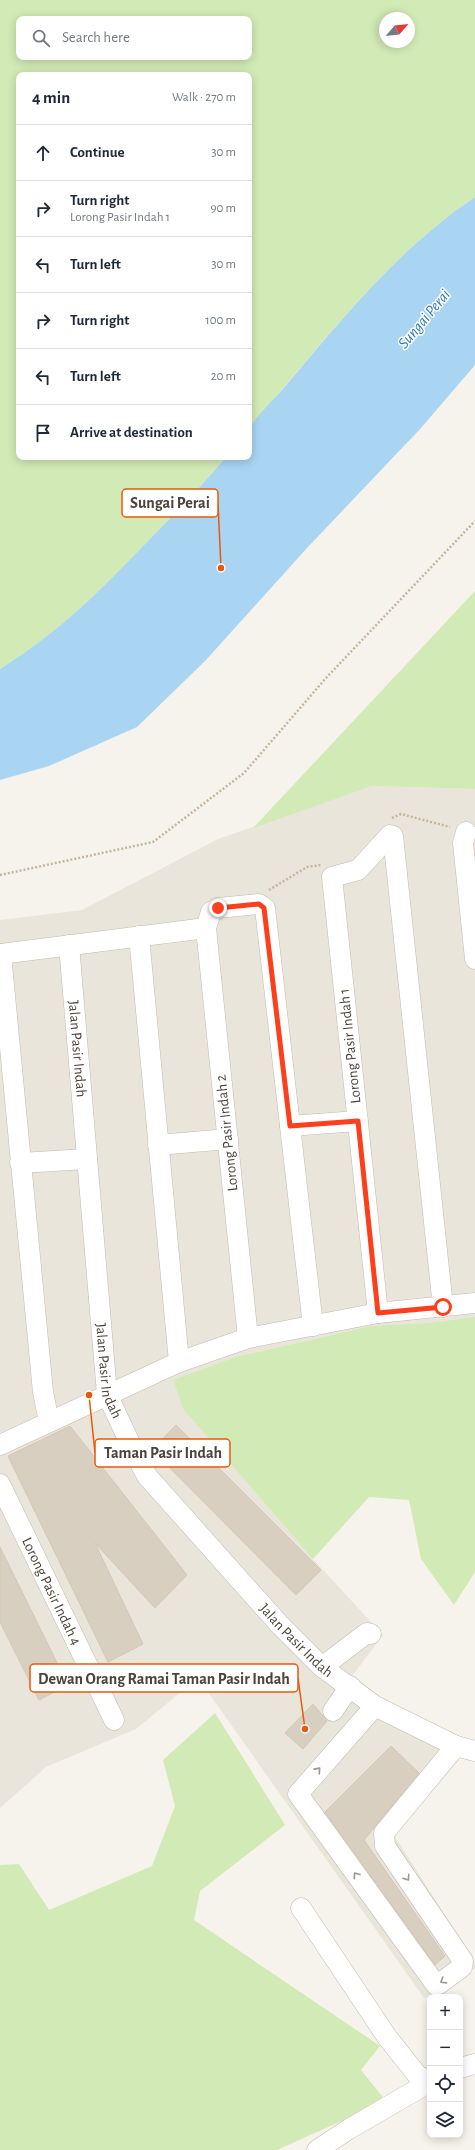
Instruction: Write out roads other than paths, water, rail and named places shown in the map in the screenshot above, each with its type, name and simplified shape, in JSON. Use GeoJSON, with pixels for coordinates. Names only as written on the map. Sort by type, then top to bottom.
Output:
{"type":"FeatureCollection","features":[{"type":"Feature","properties":{"kind":"street"},"geometry":{"type":"LineString","coordinates":[[466,832],[463,843],[474,947]]}},
{"type":"Feature","properties":{"kind":"street","name":"Lorong Pasir Indah 1"},"geometry":{"type":"LineString","coordinates":[[378,1313],[333,880],[334,876],[358,870],[390,834],[393,836],[443,1307]]}},
{"type":"Feature","properties":{"kind":"street"},"geometry":{"type":"LineString","coordinates":[[49,1422],[43,1392],[0,954],[206,928],[211,912],[218,908],[259,904],[264,908],[313,1326]]}},
{"type":"Feature","properties":{"kind":"street","name":"Lorong Pasir Indah 2"},"geometry":{"type":"LineString","coordinates":[[206,928],[248,1338]]}},
{"type":"Feature","properties":{"kind":"street"},"geometry":{"type":"LineString","coordinates":[[138,936],[179,1362]]}},
{"type":"Feature","properties":{"kind":"street","name":"Jalan Pasir Indah"},"geometry":{"type":"LineString","coordinates":[[69,945],[107,1394],[135,1454],[147,1476],[279,1624],[322,1667],[376,1706],[456,1746],[475,1751]]}},
{"type":"Feature","properties":{"kind":"street"},"geometry":{"type":"LineString","coordinates":[[290,1126],[358,1121]]}},
{"type":"Feature","properties":{"kind":"street"},"geometry":{"type":"LineString","coordinates":[[158,1145],[228,1139]]}},
{"type":"Feature","properties":{"kind":"street"},"geometry":{"type":"LineString","coordinates":[[20,1163],[87,1159]]}},
{"type":"Feature","properties":{"kind":"street"},"geometry":{"type":"LineString","coordinates":[[0,1445],[107,1394],[179,1362],[248,1338],[378,1313],[475,1304]]}},
{"type":"Feature","properties":{"kind":"street","name":"Lorong Pasir Indah 4"},"geometry":{"type":"LineString","coordinates":[[0,1484],[114,1720]]}},
{"type":"Feature","properties":{"kind":"street"},"geometry":{"type":"LineString","coordinates":[[322,1667],[367,1633],[371,1634]]}},
{"type":"Feature","properties":{"kind":"street"},"geometry":{"type":"LineString","coordinates":[[333,1711],[350,1686]]}},
{"type":"Feature","properties":{"kind":"street"},"geometry":{"type":"LineString","coordinates":[[376,1706],[298,1794],[434,1984],[439,1984],[462,1967],[462,1961],[385,1846],[384,1833],[456,1746]]}},
{"type":"Feature","properties":{"kind":"street"},"geometry":{"type":"LineString","coordinates":[[301,1908],[387,2037],[418,2076],[427,2080]]}},
{"type":"Feature","properties":{"kind":"street"},"geometry":{"type":"LineString","coordinates":[[463,2067],[475,2064]]}},
{"type":"Feature","properties":{"kind":"street"},"geometry":{"type":"LineString","coordinates":[[317,2150],[349,2129],[427,2083]]}},
{"type":"Feature","properties":{"kind":"water"},"geometry":{"type":"Polygon","coordinates":[[[475,197],[475,365],[421,428],[307,548],[205,661],[137,727],[49,766],[0,780],[0,669],[41,641],[78,610],[129,560],[223,460],[252,460],[252,425],[259,416],[372,287],[396,262],[447,217],[475,197]]]}},
{"type":"Feature","properties":{"kind":"place","name":"Sungai Perai"},"geometry":{"type":"Point","coordinates":[221,568]}},
{"type":"Feature","properties":{"kind":"place","name":"Taman Pasir Indah"},"geometry":{"type":"Point","coordinates":[89,1395]}},
{"type":"Feature","properties":{"kind":"place","name":"Dewan Orang Ramai Taman Pasir Indah"},"geometry":{"type":"Point","coordinates":[305,1729]}}]}
